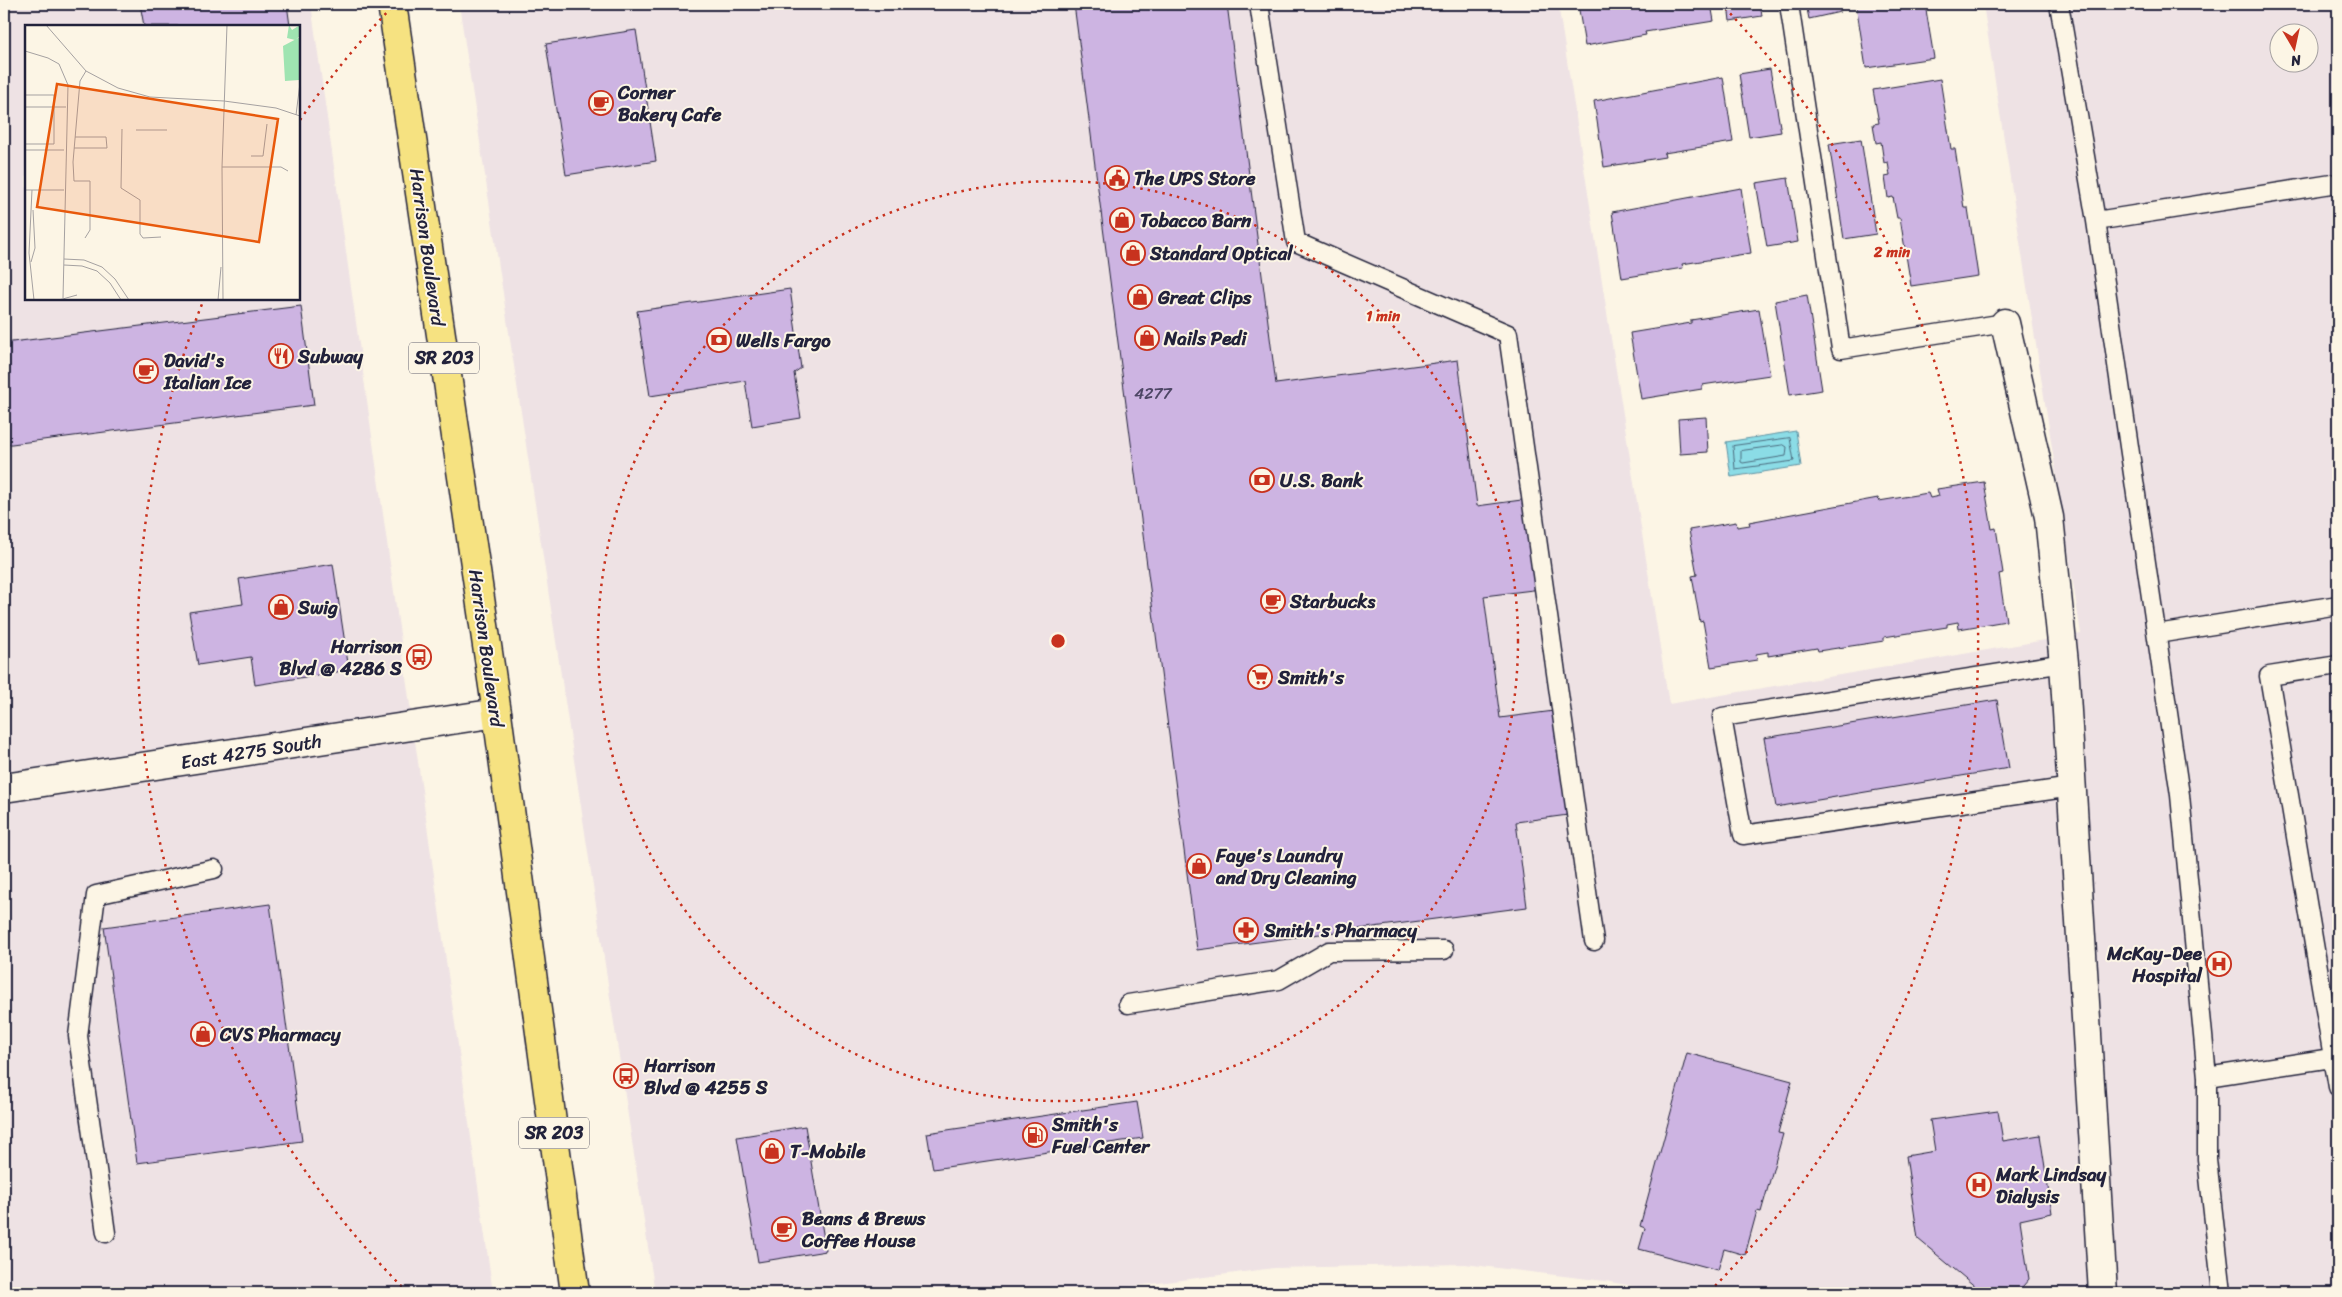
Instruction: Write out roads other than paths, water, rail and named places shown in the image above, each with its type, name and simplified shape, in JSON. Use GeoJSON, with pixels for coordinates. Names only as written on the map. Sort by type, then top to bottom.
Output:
{"type":"FeatureCollection","features":[{"type":"Feature","properties":{"kind":"main road","name":"Harrison Boulevard"},"geometry":{"type":"LineString","coordinates":[[392,4],[497,713],[575,1293]]}},
{"type":"Feature","properties":{"kind":"street"},"geometry":{"type":"LineString","coordinates":[[2004,323],[2049,517],[2064,662],[2102,1293]]}},
{"type":"Feature","properties":{"kind":"street","name":"East 4275 South"},"geometry":{"type":"LineString","coordinates":[[4,788],[497,713]]}},
{"type":"Feature","properties":{"kind":"lane"},"geometry":{"type":"LineString","coordinates":[[1259,4],[1296,242],[1508,334],[1594,941]]}},
{"type":"Feature","properties":{"kind":"lane"},"geometry":{"type":"LineString","coordinates":[[1789,4],[1841,349],[2004,323]]}},
{"type":"Feature","properties":{"kind":"lane"},"geometry":{"type":"LineString","coordinates":[[2059,4],[2096,221],[2180,795],[2206,1077],[2207,1159],[2222,1293]]}},
{"type":"Feature","properties":{"kind":"lane"},"geometry":{"type":"LineString","coordinates":[[2096,221],[2338,183]]}},
{"type":"Feature","properties":{"kind":"lane"},"geometry":{"type":"LineString","coordinates":[[2157,634],[2338,606]]}},
{"type":"Feature","properties":{"kind":"lane"},"geometry":{"type":"LineString","coordinates":[[2064,662],[1722,717],[1743,835],[2072,787]]}},
{"type":"Feature","properties":{"kind":"lane"},"geometry":{"type":"LineString","coordinates":[[2338,665],[2269,676],[2336,1057],[2338,1087]]}},
{"type":"Feature","properties":{"kind":"lane"},"geometry":{"type":"LineString","coordinates":[[106,1233],[78,1036],[96,895],[214,870]]}},
{"type":"Feature","properties":{"kind":"lane"},"geometry":{"type":"LineString","coordinates":[[1128,1004],[1279,980],[1329,951],[1444,950]]}},
{"type":"Feature","properties":{"kind":"lane"},"geometry":{"type":"LineString","coordinates":[[2206,1077],[2336,1057]]}},
{"type":"Feature","properties":{"kind":"water"},"geometry":{"type":"Polygon","coordinates":[[[1796,431],[1801,466],[1731,477],[1726,442],[1796,431]]]}},
{"type":"Feature","properties":{"kind":"place","name":"Corner Bakery Cafe"},"geometry":{"type":"Point","coordinates":[601,103]}},
{"type":"Feature","properties":{"kind":"place","name":"The UPS Store"},"geometry":{"type":"Point","coordinates":[1117,178]}},
{"type":"Feature","properties":{"kind":"place","name":"Tobacco Barn"},"geometry":{"type":"Point","coordinates":[1122,220]}},
{"type":"Feature","properties":{"kind":"place","name":"Standard Optical"},"geometry":{"type":"Point","coordinates":[1133,253]}},
{"type":"Feature","properties":{"kind":"place","name":"Great Clips"},"geometry":{"type":"Point","coordinates":[1140,297]}},
{"type":"Feature","properties":{"kind":"place","name":"Nails Pedi"},"geometry":{"type":"Point","coordinates":[1147,338]}},
{"type":"Feature","properties":{"kind":"place","name":"Wells Fargo"},"geometry":{"type":"Point","coordinates":[719,340]}},
{"type":"Feature","properties":{"kind":"place","name":"Subway"},"geometry":{"type":"Point","coordinates":[281,356]}},
{"type":"Feature","properties":{"kind":"place","name":"David's Italian Ice"},"geometry":{"type":"Point","coordinates":[146,371]}},
{"type":"Feature","properties":{"kind":"place","name":"U.S. Bank"},"geometry":{"type":"Point","coordinates":[1262,480]}},
{"type":"Feature","properties":{"kind":"place","name":"Starbucks"},"geometry":{"type":"Point","coordinates":[1273,601]}},
{"type":"Feature","properties":{"kind":"place","name":"Swig"},"geometry":{"type":"Point","coordinates":[281,607]}},
{"type":"Feature","properties":{"kind":"place","name":"Harrison Blvd @ 4286 S"},"geometry":{"type":"Point","coordinates":[419,657]}},
{"type":"Feature","properties":{"kind":"place","name":"Smith's"},"geometry":{"type":"Point","coordinates":[1260,677]}},
{"type":"Feature","properties":{"kind":"place","name":"Faye's Laundry and Dry Cleaning"},"geometry":{"type":"Point","coordinates":[1199,866]}},
{"type":"Feature","properties":{"kind":"place","name":"Smith's Pharmacy"},"geometry":{"type":"Point","coordinates":[1246,930]}},
{"type":"Feature","properties":{"kind":"place","name":"McKay-Dee Hospital"},"geometry":{"type":"Point","coordinates":[2219,964]}},
{"type":"Feature","properties":{"kind":"place","name":"CVS Pharmacy"},"geometry":{"type":"Point","coordinates":[203,1034]}},
{"type":"Feature","properties":{"kind":"place","name":"Harrison Blvd @ 4255 S"},"geometry":{"type":"Point","coordinates":[626,1076]}},
{"type":"Feature","properties":{"kind":"place","name":"Smith's Fuel Center"},"geometry":{"type":"Point","coordinates":[1035,1135]}},
{"type":"Feature","properties":{"kind":"place","name":"T-Mobile"},"geometry":{"type":"Point","coordinates":[772,1151]}},
{"type":"Feature","properties":{"kind":"place","name":"Mark Lindsay Dialysis"},"geometry":{"type":"Point","coordinates":[1979,1185]}},
{"type":"Feature","properties":{"kind":"place","name":"Beans & Brews Coffee House"},"geometry":{"type":"Point","coordinates":[784,1229]}}]}
